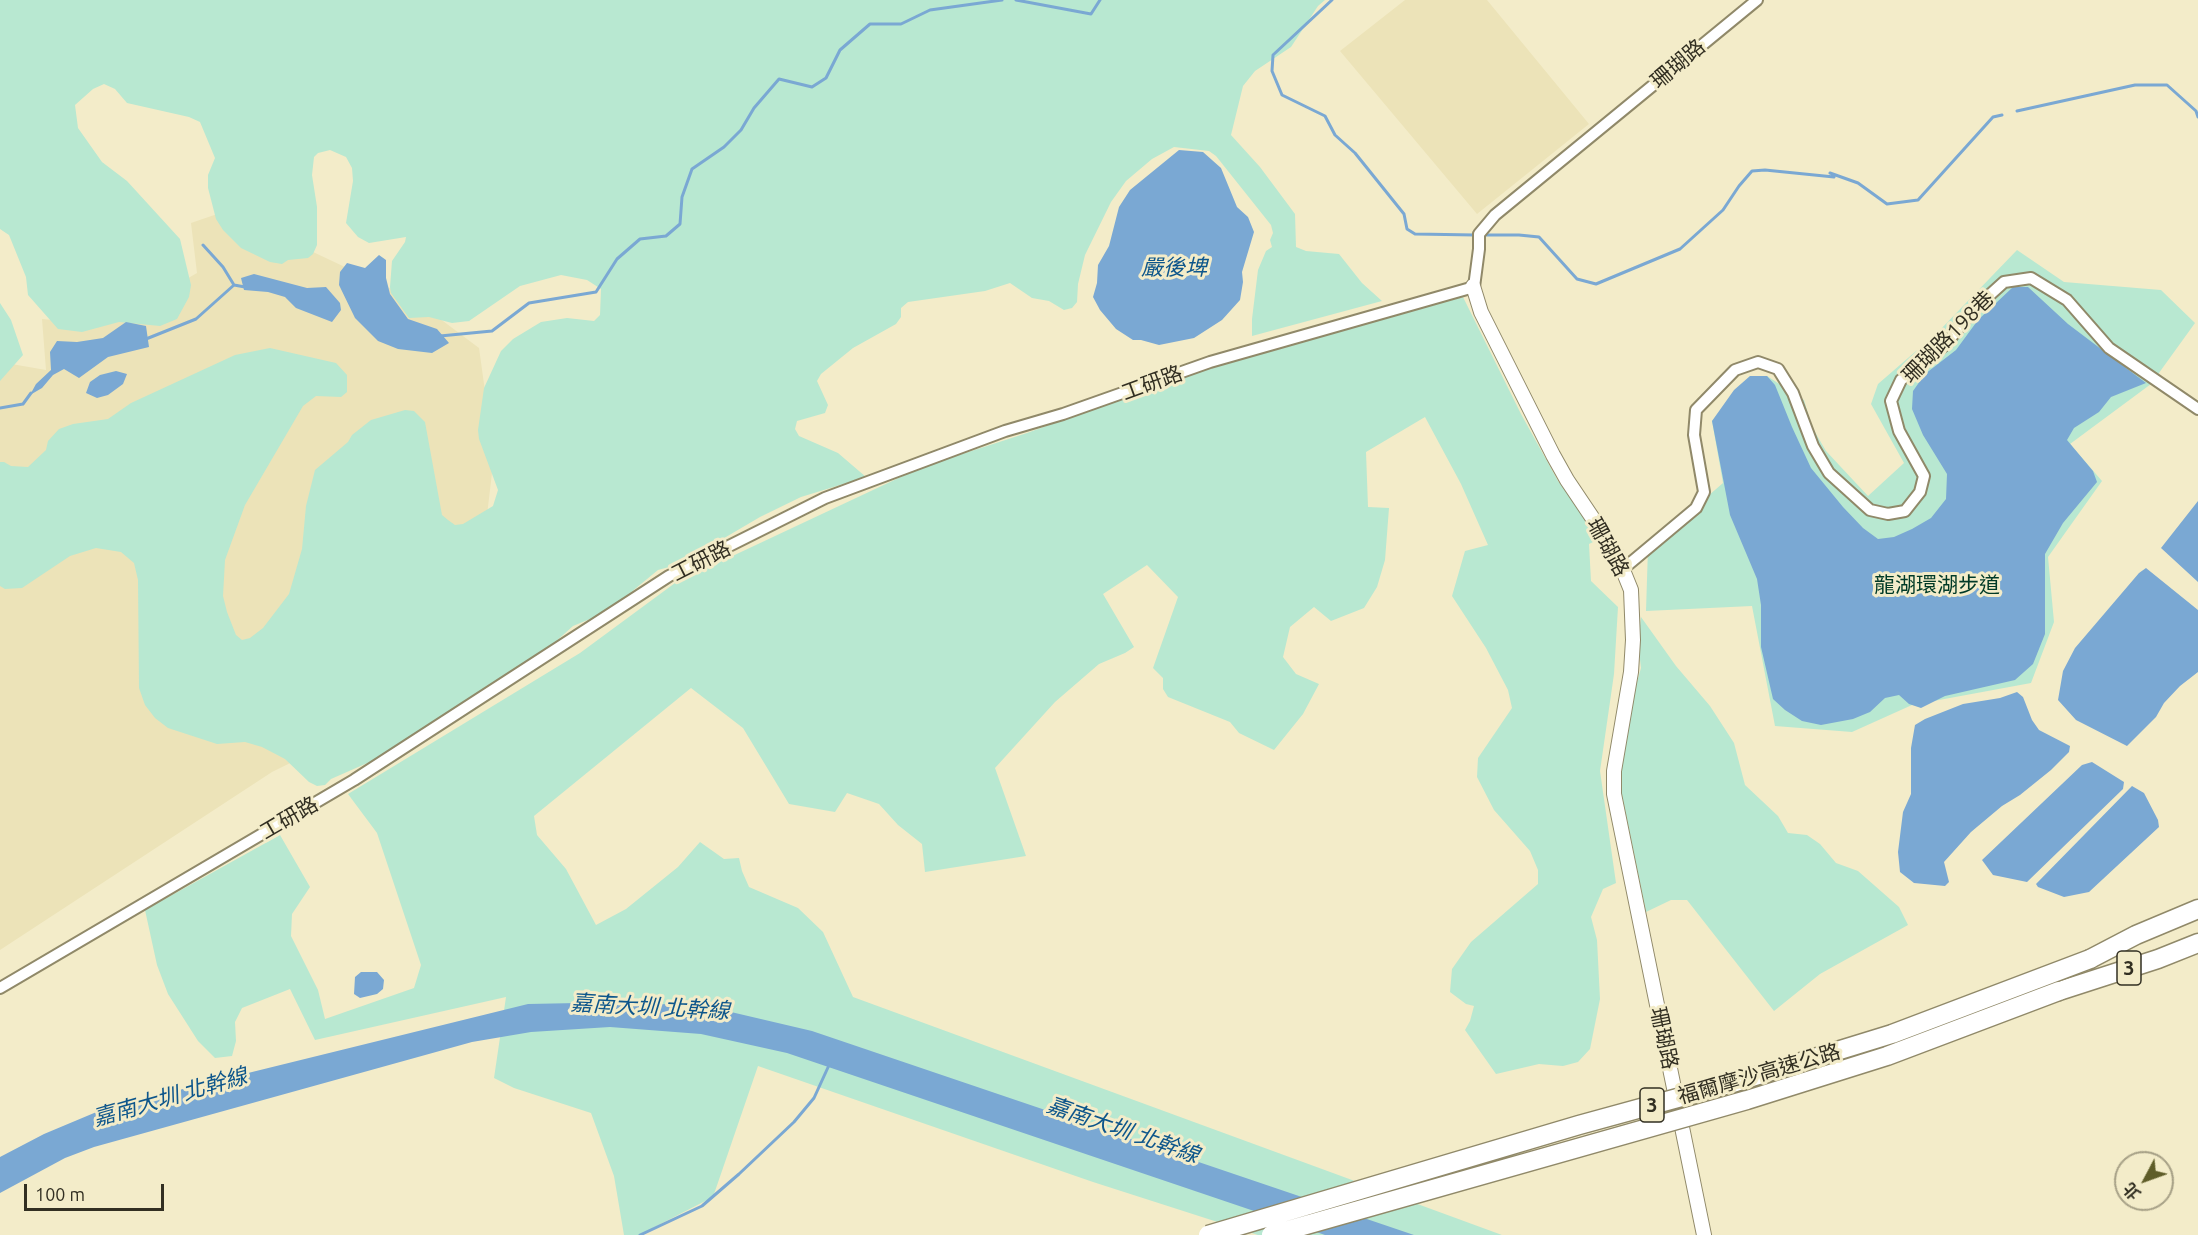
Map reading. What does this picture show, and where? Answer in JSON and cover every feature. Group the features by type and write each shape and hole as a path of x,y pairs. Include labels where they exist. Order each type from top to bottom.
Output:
{"highway":[{"path":"2091,959 2136,935 2198,909"},
{"name":"福爾摩沙高速公路","path":"1208,1235 1580,1125 1736,1082 1892,1034 2198,920"},
{"name":"福爾摩沙高速公路","path":"1271,1235 1747,1100 1887,1056 2198,943"},
{"path":"2059,992 2106,990 2198,956"}],"street":[{"name":"珊瑚路","path":"1704,1235 1614,794 1614,771 1629,690 1633,646 1632,596 1612,545 1567,480 1553,455 1481,312 1473,286 1479,234 1495,215 1754,3"},
{"name":"珊瑚路198巷","path":"1623,569 1696,508 1704,492 1694,435 1696,410 1735,370 1758,362 1778,369 1793,393 1813,446 1829,473 1869,510 1888,514 1905,511 1920,492 1924,476 1899,431 1891,401 1901,380 1946,344 1972,311 2004,282 2031,278 2067,300 2109,348 2198,409"},
{"name":"工研路","path":"0,988 354,780 669,576 825,498 1005,431 1063,414 1210,362 1473,286"}],"shaded area":[{"path":"1405,0 1487,0 1589,124 1477,214 1340,51"},
{"path":"226,211 415,300 479,348 494,456 485,532 349,734 272,772 0,950 0,362 46,370 42,319 107,325 197,273 191,223"}],"green space":[{"path":"0,0 1325,0 1318,6 1291,47 1255,71 1243,86 1231,135 1260,167 1295,214 1296,247 1306,251 1339,254 1362,283 1382,301 1252,336 1258,270 1266,251 1272,247 1271,225 1216,156 1209,151 1174,147 1152,159 1126,181 1111,202 1085,255 1078,284 1077,302 1072,308 1064,310 1049,301 1032,298 1010,283 985,291 908,302 901,308 901,317 896,324 853,348 821,374 817,381 828,405 825,413 797,421 795,429 799,436 838,453 866,477 801,497 760,517 680,564 658,570 607,612 573,626 543,653 513,670 494,687 381,757 331,779 325,785 317,786 309,782 285,759 262,747 245,742 217,744 168,728 155,718 145,705 139,688 138,580 134,563 121,552 96,548 70,556 22,588 5,589 0,586 0,462 11,466 28,467 46,450 48,441 59,429 73,424 108,419 131,403 235,355 270,348 336,363 347,375 347,392 341,397 316,396 303,406 245,505 225,560 223,596 227,612 236,635 242,640 250,638 263,628 289,594 302,549 306,506 315,470 371,420 405,410 414,411 425,422 442,515 455,525 463,524 493,506 498,490 479,439 478,430 484,388 501,351 513,339 541,322 567,318 594,321 600,315 601,289 587,280 561,275 520,286 469,321 452,323 429,317 409,318 391,293 390,287 392,261 406,237 369,243 358,237 346,223 353,181 352,168 346,157 330,150 318,153 314,157 312,175 317,207 317,245 313,254 308,258 288,260 282,264 270,262 241,248 223,230 216,219 208,188 208,175 215,158 200,122 189,117 127,103 115,89 104,84 93,89 75,105 78,128 102,162 127,181 180,239 191,285 189,297 177,319 160,326 119,322 82,332 58,329 28,295 26,277 9,235 0,229"},
{"name":"龍湖環湖步道","path":"2017,250 2064,282 2161,290 2195,323 2151,384 2070,444 2102,481 2048,557 2054,622 2031,683 1912,705 1852,732 1775,726 1752,606 1646,611 1648,548 1723,483 1712,421 1750,376 1767,376 1804,400 1812,427 1826,451 1868,496 1904,463 1871,404 1878,384 1938,332"},
{"path":"1463,297 1521,414 1558,481 1601,538 1589,544 1591,581 1618,607 1614,674 1600,771 1616,883 1603,889 1591,917 1597,940 1600,999 1590,1049 1578,1062 1563,1066 1539,1064 1496,1074 1465,1030 1474,1006 1466,1004 1450,992 1452,969 1471,942 1538,884 1538,870 1530,851 1494,810 1477,777 1478,758 1512,708 1508,690 1486,648 1452,596 1465,551 1488,545 1461,484 1425,417 1366,452 1368,507 1389,508 1385,560 1377,587 1364,608 1331,621 1314,607 1290,627 1283,657 1296,674 1319,684 1303,714 1274,750 1239,733 1230,722 1168,697 1163,689 1163,678 1153,668 1178,597 1147,565 1103,594 1134,647 1099,664 1055,702 995,768 1026,856 925,872 922,844 898,825 879,804 847,793 835,812 789,804 743,728 691,688 534,816 537,835 566,869 596,925 626,909 678,867 700,842 724,859 739,858 749,887 798,908 823,932 853,997 1502,1235 1258,1235 1093,1182 758,1066 713,1197 639,1235 624,1235 614,1176 591,1113 514,1088 494,1078 506,997 315,1040 290,989 242,1008 235,1022 236,1041 232,1056 215,1058 198,1041 168,994 157,965 145,910 280,835 310,887 292,914 291,936 318,990 325,1019 414,988 421,965 377,833 348,794 580,653 675,583 922,467 1027,433 1208,367"},
{"path":"0,303 11,320 23,355 0,381"},
{"path":"1641,617 1676,666 1710,706 1734,743 1745,785 1778,816 1788,833 1807,835 1820,844 1836,863 1858,871 1899,907 1908,925 1820,974 1774,1011 1687,900 1671,900 1646,912 1620,785 1622,753 1632,699 1641,668 1638,643"}],"water":[{"name":"嚴後埤","path":"1179,150 1203,152 1221,168 1237,207 1248,217 1254,232 1242,272 1240,300 1222,320 1194,338 1159,345 1133,340 1116,329 1100,310 1093,297 1098,265 1109,246 1119,207 1130,190"},
{"path":"379,255 386,260 386,278 390,294 408,319 437,329 449,343 432,353 398,349 378,341 355,318 339,285 340,272 347,263 365,268"},
{"path":"254,274 307,288 326,287 340,303 341,310 332,322 296,308 285,297 268,292 244,290 241,278"},
{"name":"龍湖環湖步道","path":"2013,287 2028,287 2068,324 2146,383 2111,397 2099,412 2074,428 2067,440 2093,471 2097,482 2063,523 2045,554 2045,634 2033,664 2015,680 1945,696 1921,708 1909,704 1899,695 1885,698 1870,712 1853,719 1821,725 1802,721 1773,699 1761,647 1761,605 1757,579 1730,515 1712,421 1734,390 1750,376 1767,376 1775,385 1811,468 1843,507 1863,528 1878,539 1894,537 1912,529 1931,518 1946,499 1947,474 1923,435 1912,409 1913,391 1925,374 1956,350 1978,320"},
{"path":"126,322 146,326 149,347 108,357 79,378 64,369 53,375 42,388 30,395 36,384 51,370 50,352 57,341 77,342 103,338"},
{"path":"116,371 127,374 123,384 108,395 97,398 86,393 90,382 100,375"},
{"path":"2198,501 2198,582 2161,548"},
{"path":"2146,568 2198,610 2198,672 2180,686 2164,703 2156,717 2127,746 2076,720 2058,700 2063,671 2075,648 2139,573"},
{"path":"2017,692 2023,697 2032,720 2039,730 2070,746 2069,752 2051,770 1971,832 1944,862 1949,882 1945,886 1914,883 1900,872 1898,852 1903,812 1911,794 1911,748 1915,725 1963,704 2000,698"},
{"path":"2092,762 2124,782 2123,789 2027,882 1993,875 1982,860 2082,765"},
{"path":"2132,786 2144,793 2158,820 2159,827 2089,892 2064,897 2038,887 2036,884"},
{"path":"361,972 377,972 384,980 383,989 377,994 360,998 354,994 355,977"},
{"name":"嘉南大圳 北幹線","path":"628,1002 678,1005 731,1012 812,1031 1414,1235 1325,1235 787,1053 701,1034 610,1027 531,1032 472,1042 94,1147 65,1158 0,1193 0,1157 44,1134 106,1108 528,1004"}],"waterway":[{"path":"440,336 492,331 529,303 596,292 617,259 640,239 666,236 680,224 682,197 692,169 724,147 741,130 754,108 779,79 812,87 826,78 840,50 870,24 901,24 930,10 1002,0"},
{"path":"1016,0 1091,14 1100,0"},
{"path":"1332,0 1273,55 1272,71 1282,95 1325,116 1335,135 1355,153 1404,214 1407,229 1415,234 1475,235"},
{"path":"2017,111 2135,85 2167,85 2196,111 2198,117"},
{"path":"1830,173 1858,183 1887,204 1918,200 1993,117 2002,115"},
{"path":"1482,235 1539,237 1577,279 1596,284 1680,249 1723,210 1752,171 1765,170 1834,177"},
{"path":"203,245 223,267 234,285"},
{"path":"146,339 196,319 234,285 245,287"},
{"path":"0,408 23,404 31,393"},
{"path":"640,1235 702,1206 739,1174 794,1122 814,1098 830,1063"}]}
